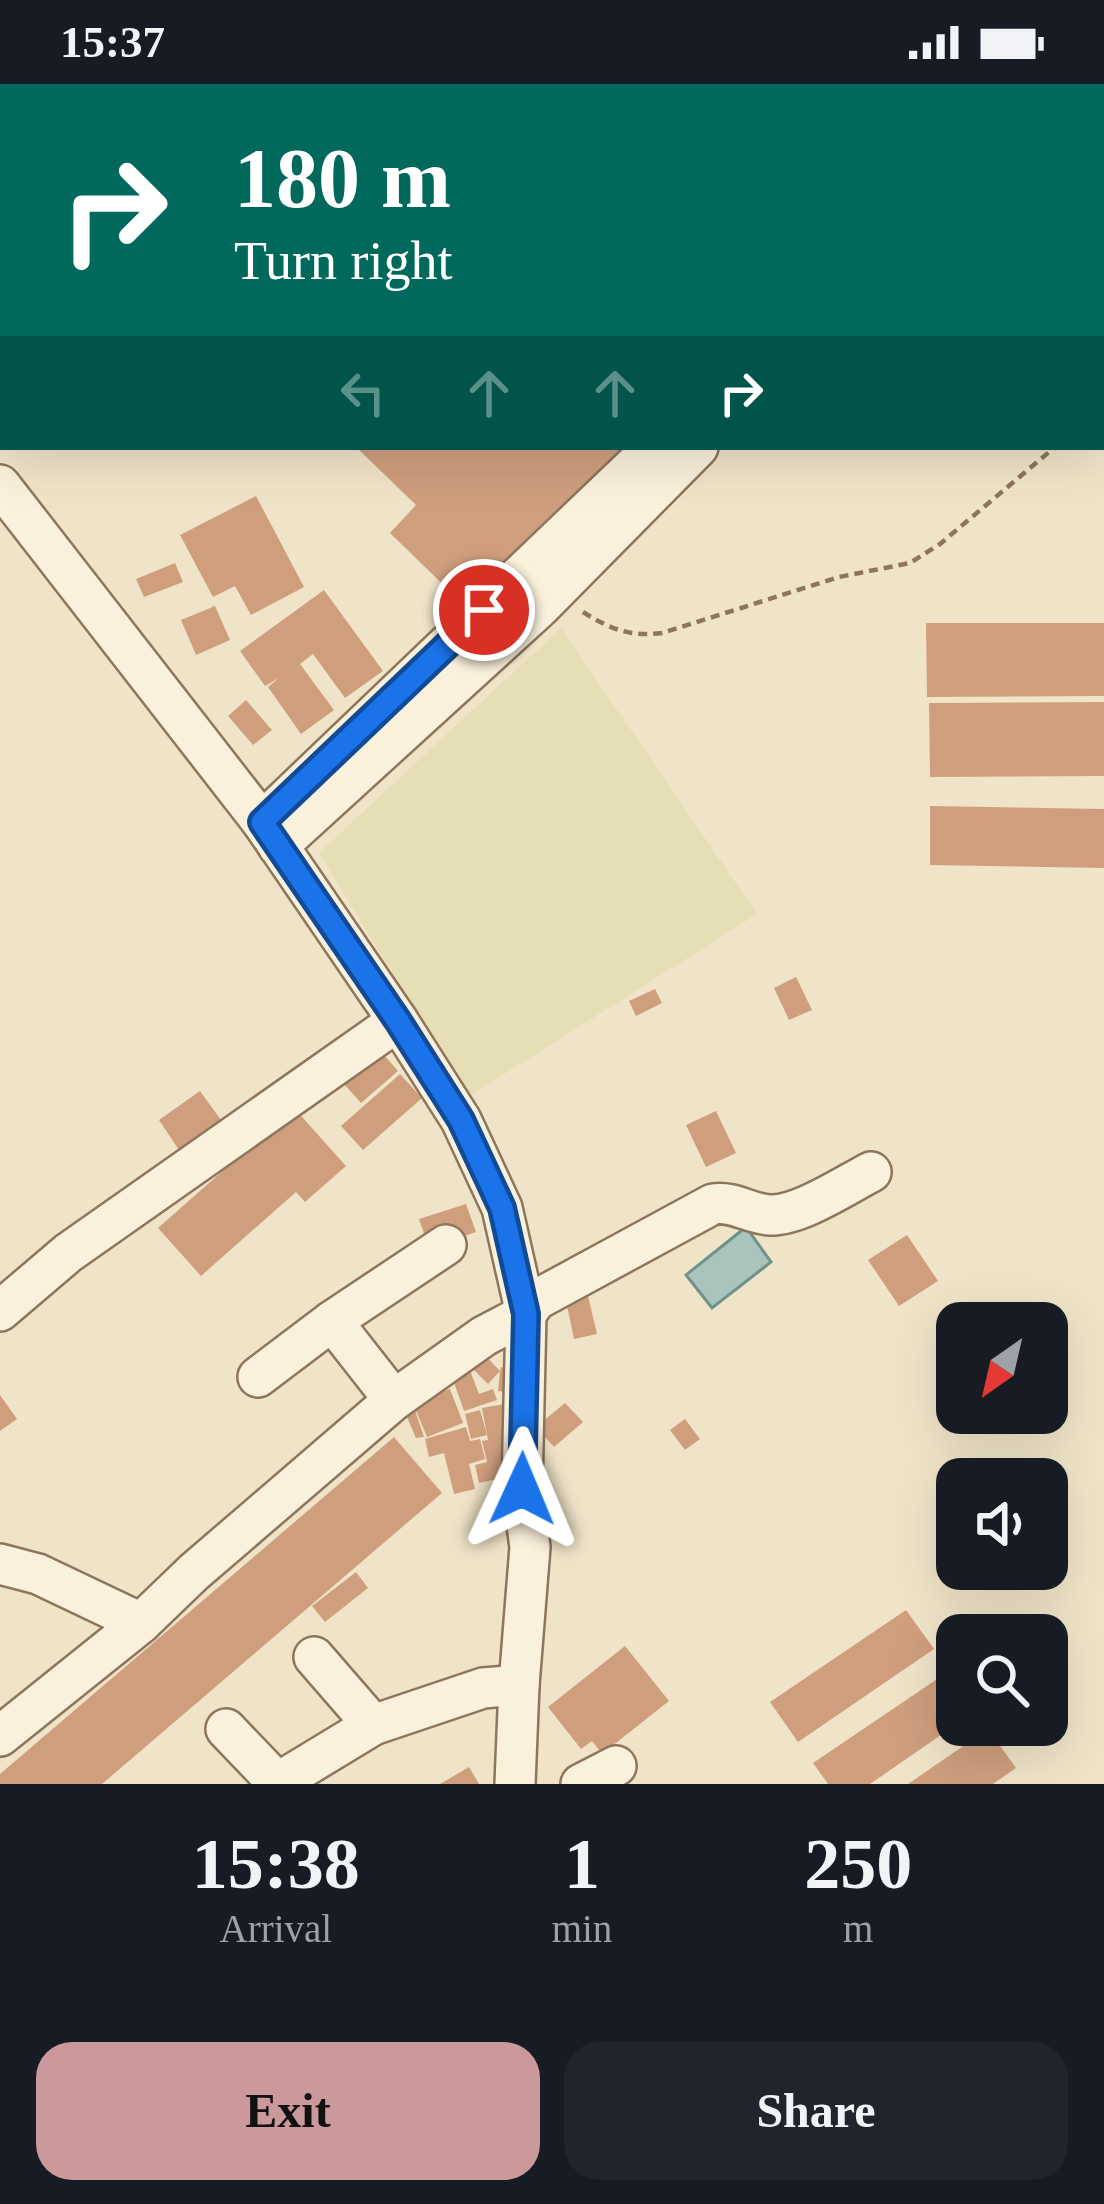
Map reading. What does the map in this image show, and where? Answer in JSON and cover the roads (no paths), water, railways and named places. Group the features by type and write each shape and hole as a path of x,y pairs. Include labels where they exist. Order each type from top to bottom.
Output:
{"street":[{"path":"270,834 651,450"},
{"path":"270,834 540,607 695,450"},
{"path":"0,485 270,834 461,1120 502,1208 526,1314 522,1489 530,1547 515,1784"},
{"path":"0,1311 68,1252 398,1021"},
{"path":"0,1736 141,1622 394,1400 484,1336 526,1314 536,1300 713,1204 728,1202 770,1215 789,1214 871,1172"},
{"path":"258,1377 446,1245"},
{"path":"332,1322 394,1400"},
{"path":"0,1564 38,1574 141,1622"},
{"path":"314,1657 373,1725"},
{"path":"226,1729 271,1776 284,1779 373,1725 483,1688 518,1685"},
{"path":"580,1784 616,1766"}],"water":[{"path":"746,1227 771,1262 712,1308 686,1275"}]}
